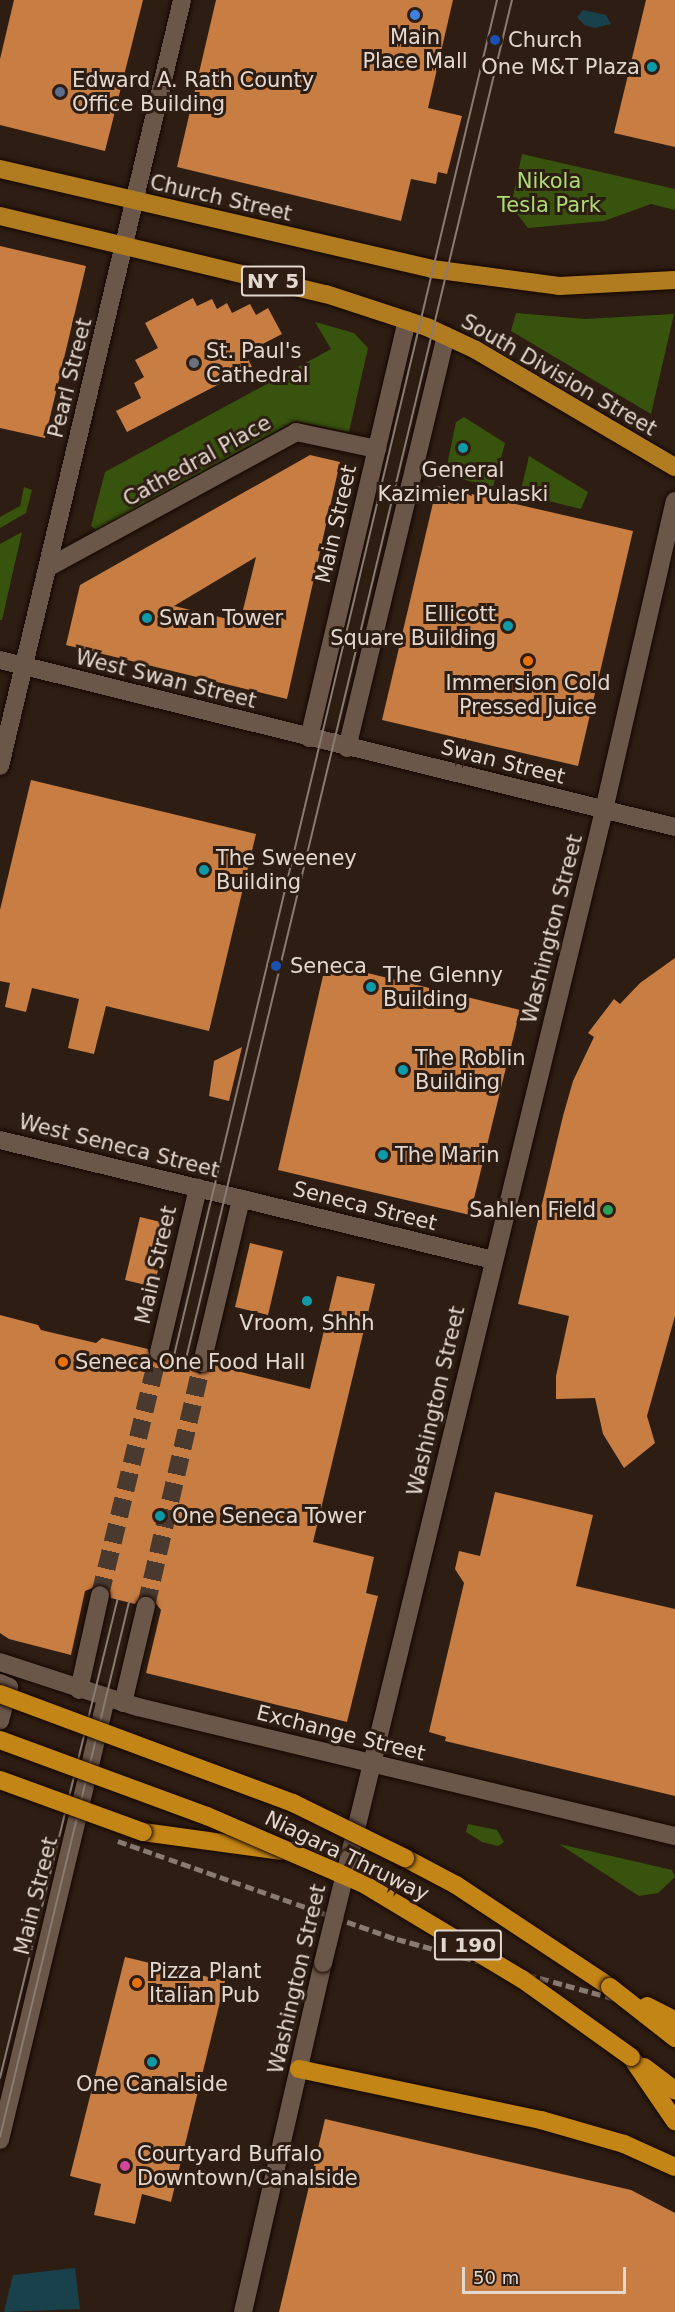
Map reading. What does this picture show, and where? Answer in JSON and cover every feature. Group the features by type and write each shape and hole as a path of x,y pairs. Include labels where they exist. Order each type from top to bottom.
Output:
{"highway":[{"name":"Church Street","path":"0,169 432,269 559,286 675,280"},
{"name":"NY 5","path":"0,216 326,294 413,323"},
{"name":"South Division Street","path":"413,323 446,336 675,467"},
{"name":"Niagara Thruway","path":"0,1694 293,1803 456,1885 610,1987 675,2037"},
{"name":"Niagara Thruway","path":"0,1740 207,1816 362,1883 522,1979 675,2090"},
{"path":"0,1780 143,1832 293,1852"},
{"path":"610,1987 675,2020"},
{"path":"631,2056 675,2121"},
{"path":"299,2068 541,2120 624,2144 675,2167"}],"street":[{"name":"Pearl Street","path":"0,766 182,0"},
{"name":"Main Street","path":"315,740 377,449 413,323"},
{"path":"347,748 446,336"},
{"name":"Cathedral Place","path":"47,568 296,432 377,449"},
{"name":"Washington Street","path":"243,2312 323,1963 604,810 675,501"},
{"name":"West Swan Street","path":"0,660 315,740"},
{"name":"Swan Street","path":"315,740 675,827"},
{"name":"West Seneca Street","path":"0,1140 234,1197"},
{"name":"Main Street","path":"159,1352 198,1188"},
{"path":"202,1363 234,1197"},
{"name":"Seneca Street","path":"234,1197 493,1260"},
{"name":"Main Street","path":"0,2140 101,1697 100,1595"},
{"name":"Main Street","path":"0,2087 101,1697 146,1606"},
{"name":"Exchange Street","path":"0,1662 101,1697 675,1836"},
{"path":"0,1683 9,1687 0,1721"}],"green space":[{"name":"Nikola Tesla Park","path":"522,154 675,189 675,210 651,204 604,221 528,228 511,206"},
{"path":"516,313 585,319 674,314 651,414 511,331"},
{"path":"315,322 354,333 368,348 349,432 295,421 96,530 91,526 105,472 331,349"},
{"path":"464,417 505,443 493,487 445,475 456,422"},
{"path":"529,456 588,492 581,509 520,494"},
{"path":"24,487 32,490 26,513 0,528 0,517 20,506"},
{"path":"22,532 2,620 0,620 0,544"},
{"path":"468,1824 497,1830 504,1842 498,1846 482,1842 466,1832"},
{"path":"559,1844 672,1870 675,1877 658,1893 639,1896"}],"water":[{"path":"583,10 606,15 611,24 595,28 584,25 577,17"},
{"path":"75,2268 80,2309 4,2312 13,2275"}],"building":[{"name":"Edward A. Rath County Office Building","path":"14,0 143,0 105,151 0,125 0,59"},
{"path":"216,0 453,0 428,108 462,116 447,174 438,172 436,184 411,179 401,221 177,167"},
{"name":"One M&T Plaza","path":"646,0 675,0 675,147 614,133"},
{"path":"0,246 86,266 45,438 0,428"},
{"name":"St. Paul's Cathedral","path":"193,298 197,306 212,299 217,309 227,303 232,313 250,304 256,315 268,308 282,334 245,353 252,367 127,432 116,411 141,398 134,383 144,377 135,360 158,348 145,323"},
{"path":"310,455 340,462 287,699 66,645 80,585","holes":["256,557 240,622 174,606"]},
{"name":"Ellicott Square Building","path":"437,486 633,531 578,766 382,720"},
{"path":"31,780 256,834 209,1031 106,1006 94,1054 68,1048 79,999 32,988 26,1012 5,1007 10,983 0,981 0,910"},
{"name":"Sahlen Field","path":"675,958 675,1316 647,1416 655,1443 624,1468 603,1434 595,1398 556,1399 556,1376 569,1316 518,1304 563,1116 573,1081 594,1037 588,1033 614,999 620,1004 640,983"},
{"path":"326,963 520,1010 470,1215 278,1170"},
{"path":"242,1047 229,1101 209,1096 214,1061"},
{"path":"140,1217 169,1224 154,1287 125,1280"},
{"path":"250,1243 283,1251 268,1315 235,1307"},
{"name":"One Seneca Tower","path":"337,1276 375,1284 313,1542 374,1557 366,1593 378,1596 347,1722 146,1673 161,1610 149,1595 142,1595 135,1604 111,1598 110,1591 103,1584 85,1591 71,1655 9,1639 0,1633 0,1315 38,1325 41,1330 96,1343 102,1338 148,1349 151,1360 157,1363 170,1355 191,1360 194,1371 200,1374 213,1365 310,1389"},
{"path":"495,1492 593,1515 576,1586 675,1609 675,1796 445,1741 446,1737 429,1732 464,1583 455,1569 459,1551 480,1556"},
{"name":"One Canalside","path":"125,1957 225,1981 171,2202 142,2194 135,2224 94,2215 101,2184 70,2176"},
{"path":"325,2119 631,2190 675,2213 675,2312 279,2312"}],"tunnel":[{"path":"100,1595 159,1352"},
{"path":"146,1606 202,1363"}],"tram line":[{"path":"174,1356 497,0"},
{"path":"186,1359 512,0"},
{"path":"0,2078 117,1600"},
{"path":"0,2137 129,1602"}],"railway":[{"path":"118,1841 397,1939 675,2015"}],"place":[{"name":"Main Place Mall","path":"415,15"},
{"name":"Church","path":"495,40"},
{"name":"One M&T Plaza","path":"652,67"},
{"name":"Edward A. Rath County Office Building","path":"60,92"},
{"name":"St. Paul's Cathedral","path":"194,363"},
{"name":"General Kazimier Pulaski","path":"463,448"},
{"name":"Swan Tower","path":"147,618"},
{"name":"Ellicott Square Building","path":"508,626"},
{"name":"Immersion Cold Pressed Juice","path":"528,661"},
{"name":"The Sweeney Building","path":"204,870"},
{"name":"Seneca","path":"276,966"},
{"name":"The Glenny Building","path":"371,987"},
{"name":"The Roblin Building","path":"403,1070"},
{"name":"The Marin","path":"383,1155"},
{"name":"Sahlen Field","path":"608,1210"},
{"name":"Vroom, Shhh","path":"307,1301"},
{"name":"Seneca One Food Hall","path":"63,1362"},
{"name":"One Seneca Tower","path":"160,1516"},
{"name":"Pizza Plant Italian Pub","path":"137,1983"},
{"name":"One Canalside","path":"152,2062"},
{"name":"Courtyard Buffalo Downtown/Canalside","path":"125,2166"}]}
